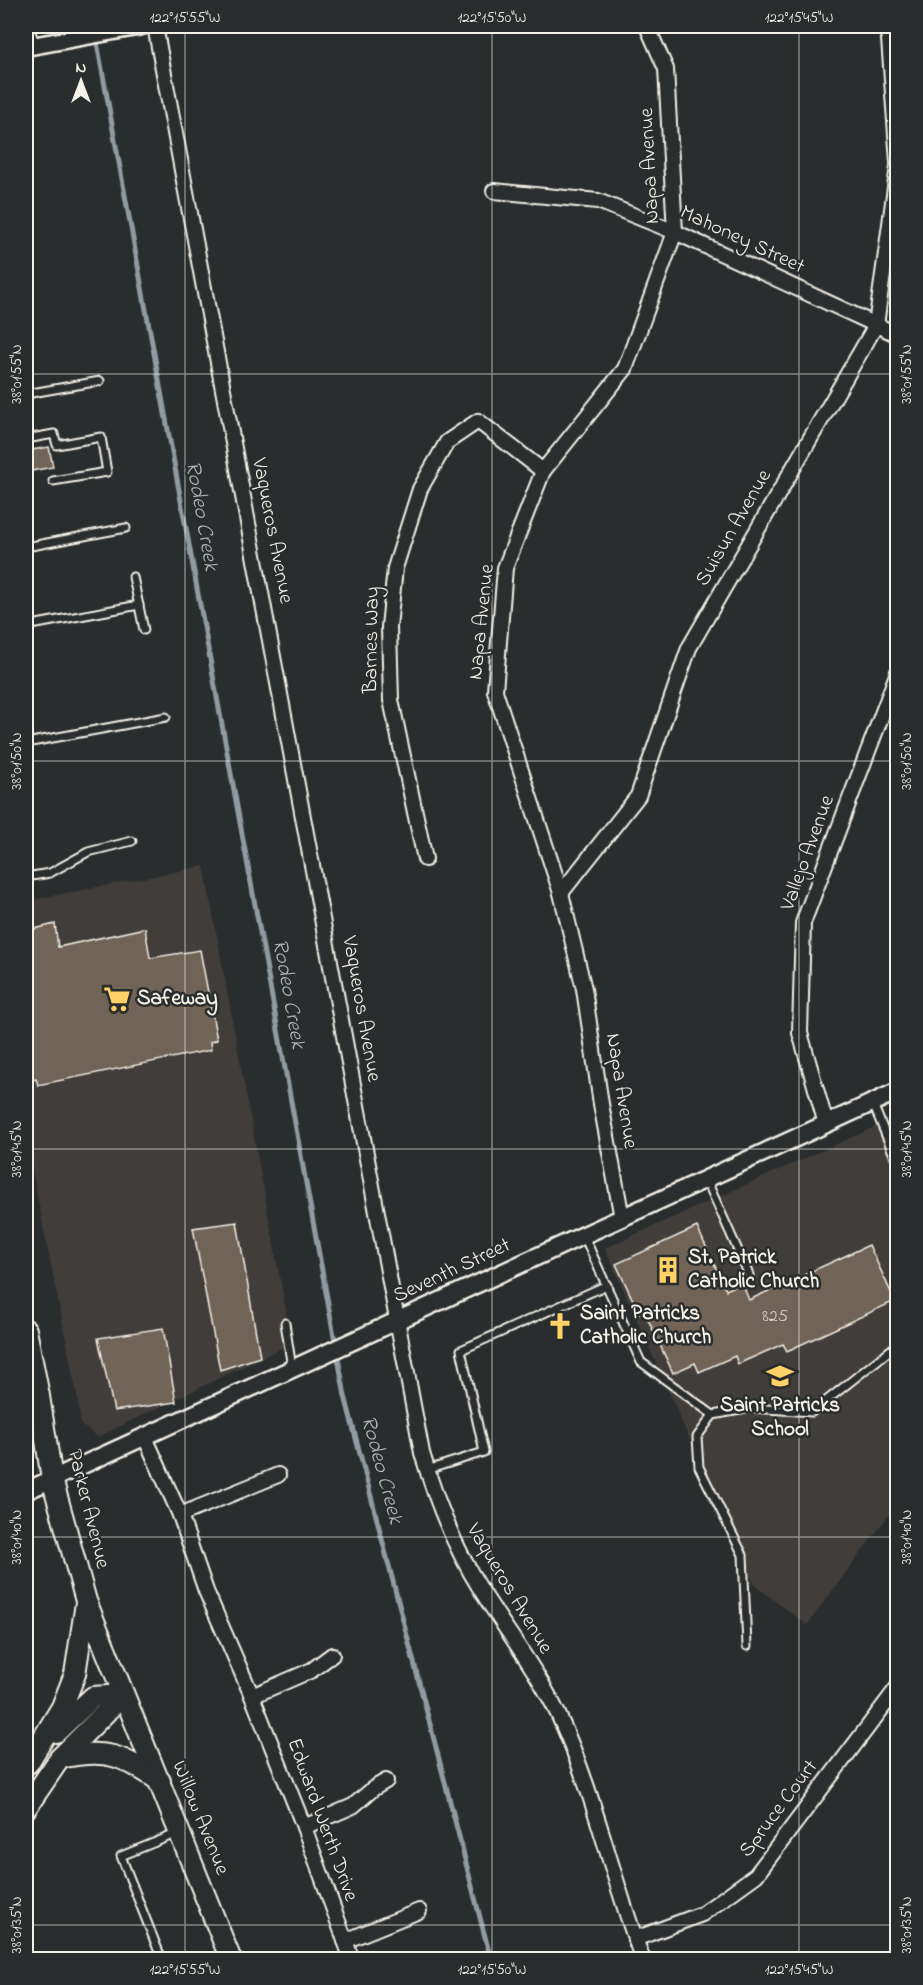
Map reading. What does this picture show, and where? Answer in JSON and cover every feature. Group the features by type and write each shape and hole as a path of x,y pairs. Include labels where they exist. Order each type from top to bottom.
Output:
{"main road":[{"name":"Parker Avenue","path":"26,1333 52,1479 86,1600 123,1695"},
{"path":"27,1765 62,1707 75,1674 86,1600"},
{"path":"27,1765 63,1724 93,1697 123,1695"},
{"path":"26,1808 60,1758 123,1695"},
{"name":"Willow Avenue","path":"123,1695 231,1959"},
{"path":"60,1758 86,1753 117,1756 133,1763 160,1781"}],"street":[{"name":"Vaqueros Avenue","path":"155,26 327,935 396,1322 427,1470 453,1539 480,1590 522,1650 562,1723 592,1801 643,1959"},
{"name":"Napa Avenue","path":"622,1218 601,1104 584,989 561,893 495,691 505,568 543,471 625,369 675,232 666,69 647,26"},
{"name":"Suisun Avenue","path":"561,893 638,796 689,648 876,325 897,164 889,39 886,26"},
{"path":"31,47 135,27"},
{"name":"Mahoney Street","path":"494,191 598,201 675,232 897,335"},
{"name":"Barnes Way","path":"425,859 391,700 389,627 395,568 420,489 447,442 478,421 543,471"},
{"name":"Vallejo Avenue","path":"826,1124 800,1033 803,923 897,672"},
{"name":"Seventh Street","path":"26,1491 897,1091"},
{"name":"Edward Werth Drive","path":"145,1437 180,1515 206,1590 252,1696 304,1827 352,1959"},
{"path":"180,1515 278,1475"},
{"path":"252,1696 312,1670 332,1655"},
{"name":"Spruce Court","path":"635,1939 702,1914 756,1875 897,1687"},
{"path":"304,1827 353,1806 386,1781"},
{"path":"345,1941 419,1911"}],"lane":[{"path":"30,26 31,47"},
{"path":"26,394 100,381"},
{"path":"26,439 54,434 57,445 101,437 107,472 53,481"},
{"path":"26,547 126,528"},
{"path":"133,578 144,630"},
{"path":"26,626 139,605"},
{"path":"26,726 27,743 166,717"},
{"path":"26,794 26,802"},
{"path":"26,877 50,873 88,852 132,841"},
{"path":"873,1102 897,1166"},
{"path":"706,1179 749,1275"},
{"path":"584,1235 641,1362 713,1415"},
{"path":"427,1470 484,1452 461,1350 608,1285"},
{"path":"285,1323 292,1368"},
{"path":"747,1646 743,1555 699,1467 697,1437 713,1415 751,1408 812,1412 897,1344"},
{"path":"162,1959 121,1856 180,1832"}],"shaded area":[{"path":"204,866 292,1343 98,1437 81,1425 26,1140 26,901"},
{"name":"Saint Patricks School","path":"897,1117 897,1504 807,1625 754,1585 605,1248"}],"building":[{"path":"49,447 53,467 26,472 26,451"},
{"name":"Safeway","path":"55,924 58,947 145,928 150,958 200,950 217,1040 210,1042 211,1050 38,1085 36,1079 26,1081 26,931"},
{"path":"237,1222 260,1357 220,1370 193,1228"},
{"path":"697,1227 726,1290 742,1283 749,1300 869,1245 895,1301 787,1351 783,1344 738,1364 735,1356 699,1372 695,1363 673,1373 644,1311 639,1313 616,1264"},
{"path":"163,1328 176,1402 114,1411 98,1338"}],"waterway":[{"name":"Rodeo Creek","path":"94,26 345,1396 491,1960"}],"place":[{"name":"Safeway","path":"117,999"},
{"name":"St. Patrick Catholic Church","path":"668,1270"},
{"name":"Saint Patricks Catholic Church","path":"560,1326"},
{"name":"Saint Patricks School","path":"780,1376"}]}
